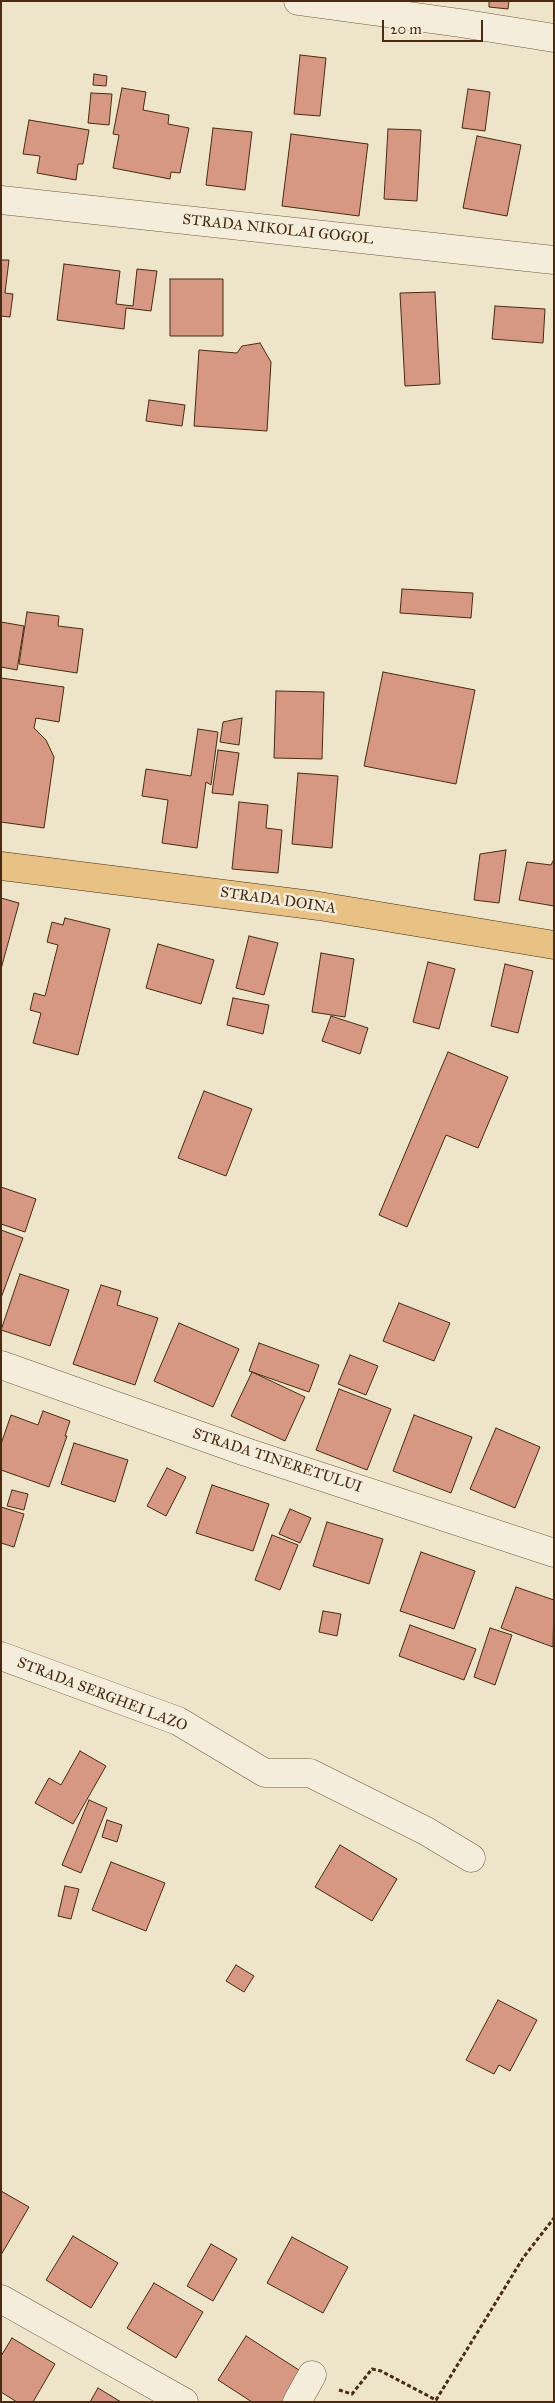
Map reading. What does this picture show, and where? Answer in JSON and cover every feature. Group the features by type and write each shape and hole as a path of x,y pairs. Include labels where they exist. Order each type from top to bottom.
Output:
{"main road":[{"name":"STRADA DOINA","path":"1,866 319,906 554,945"}],"street":[{"path":"298,1 450,21 554,38"},
{"name":"STRADA NIKOLAI GOGOL","path":"1,200 554,260"},
{"name":"STRADA TINERETULUI","path":"1,1365 246,1452 554,1553"},
{"name":"STRADA SERGHEI LAZO","path":"1,1656 178,1722 265,1773 310,1772 426,1831 471,1858"},
{"path":"1,2298 184,2402"},
{"path":"296,2402 312,2375"}],"path":[{"path":"312,2375 340,2391 352,2394 372,2369 381,2371 436,2400 524,2258 554,2218"}],"building":[{"path":"489,1 509,1 508,9 489,7"},
{"path":"300,55 326,58 320,116 294,114"},
{"path":"94,74 107,76 106,86 93,85"},
{"path":"122,88 146,92 143,110 169,115 168,124 189,128 180,173 171,172 170,179 113,168 119,135 113,134"},
{"path":"468,89 490,92 485,131 462,128"},
{"path":"91,93 112,94 109,125 88,123"},
{"path":"29,120 89,130 83,164 78,164 76,180 37,173 40,156 23,154"},
{"path":"213,128 252,132 245,190 206,185"},
{"path":"388,129 421,130 417,201 384,199"},
{"path":"291,134 368,144 359,216 282,206"},
{"path":"477,136 521,145 507,216 463,208"},
{"path":"1,260 9,260 5,293 13,294 10,317 1,316"},
{"path":"64,264 120,271 116,304 133,306 137,269 157,271 151,311 126,308 124,329 57,320"},
{"path":"170,279 223,279 223,336 170,336"},
{"path":"435,292 440,384 405,386 400,293"},
{"path":"495,306 545,309 543,343 492,339"},
{"path":"260,343 271,362 267,431 194,426 199,350 237,353 242,346"},
{"path":"149,400 185,405 182,426 146,421"},
{"path":"402,589 473,593 471,618 400,613"},
{"path":"27,612 59,616 58,626 83,629 77,673 19,664"},
{"path":"1,622 24,626 17,670 1,667"},
{"path":"383,672 475,690 456,784 364,766"},
{"path":"1,678 64,687 59,722 36,718 34,728 46,740 54,757 44,828 1,822"},
{"path":"276,691 324,692 322,759 274,758"},
{"path":"242,718 239,745 220,742 223,722"},
{"path":"198,729 218,732 211,785 206,782 197,848 162,843 168,800 142,796 146,769 191,776"},
{"path":"218,750 239,753 233,795 212,793"},
{"path":"298,773 338,776 332,848 292,844"},
{"path":"239,802 268,805 266,828 282,830 278,873 232,869"},
{"path":"506,850 499,903 474,900 480,854"},
{"path":"554,859 554,906 519,900 527,862 551,865"},
{"path":"1,898 19,903 1,969"},
{"path":"65,918 110,929 78,1055 33,1043 41,1013 30,1010 34,993 45,996 58,945 47,942 52,922 63,925"},
{"path":"249,936 278,943 264,995 236,988"},
{"path":"158,944 214,960 201,1004 146,988"},
{"path":"321,953 354,959 345,1017 312,1012"},
{"path":"428,962 455,969 439,1029 413,1022"},
{"path":"505,964 533,971 518,1033 491,1026"},
{"path":"233,998 269,1005 263,1034 227,1025"},
{"path":"331,1016 368,1028 360,1054 322,1041"},
{"path":"448,1052 508,1077 478,1148 446,1135 407,1227 379,1215"},
{"path":"204,1091 252,1109 226,1176 178,1158"},
{"path":"1,1187 36,1199 25,1232 1,1224"},
{"path":"1,1230 23,1238 1,1298"},
{"path":"20,1274 69,1290 50,1346 1,1330"},
{"path":"101,1285 121,1291 117,1305 158,1318 135,1385 73,1364"},
{"path":"399,1303 450,1323 434,1361 383,1341"},
{"path":"179,1323 239,1349 213,1407 154,1381"},
{"path":"259,1343 319,1365 309,1392 249,1371"},
{"path":"350,1355 378,1366 366,1395 338,1384"},
{"path":"252,1372 305,1397 285,1441 231,1416"},
{"path":"339,1389 391,1409 367,1470 316,1450"},
{"path":"43,1411 70,1421 65,1436 67,1436 49,1487 1,1470 1,1444 11,1415 38,1425"},
{"path":"414,1415 472,1437 451,1493 393,1471"},
{"path":"496,1428 540,1447 515,1508 470,1489"},
{"path":"74,1443 128,1460 115,1502 61,1484"},
{"path":"167,1468 186,1477 166,1516 147,1506"},
{"path":"212,1485 269,1504 253,1551 196,1533"},
{"path":"12,1490 28,1494 24,1510 7,1506"},
{"path":"1,1507 24,1514 14,1547 1,1543"},
{"path":"290,1509 311,1518 300,1543 279,1534"},
{"path":"327,1522 383,1539 369,1584 313,1566"},
{"path":"272,1535 298,1545 280,1590 255,1580"},
{"path":"421,1552 475,1571 454,1629 400,1611"},
{"path":"516,1587 554,1600 553,1647 501,1628"},
{"path":"323,1611 341,1614 337,1636 319,1632"},
{"path":"410,1625 476,1649 464,1680 399,1656"},
{"path":"490,1628 512,1635 495,1685 474,1677"},
{"path":"80,1751 106,1766 73,1824 35,1803 49,1778 61,1785"},
{"path":"89,1800 107,1808 81,1873 62,1865"},
{"path":"107,1820 122,1825 117,1842 102,1837"},
{"path":"340,1845 397,1879 372,1921 315,1887"},
{"path":"111,1862 165,1883 146,1931 92,1910"},
{"path":"65,1886 79,1889 71,1919 58,1916"},
{"path":"236,1965 254,1976 244,1992 226,1981"},
{"path":"498,2000 537,2020 510,2071 499,2065 494,2074 466,2060"},
{"path":"1,2191 29,2207 1,2255"},
{"path":"73,2236 118,2263 91,2308 46,2280"},
{"path":"292,2237 348,2267 323,2313 267,2283"},
{"path":"211,2244 237,2259 213,2301 187,2286"},
{"path":"154,2283 203,2312 176,2358 127,2328"},
{"path":"246,2336 302,2372 283,2402 252,2402 218,2380"},
{"path":"12,2338 55,2364 33,2402 17,2402 1,2392 1,2356"},
{"path":"98,2388 121,2402 90,2402"}]}
